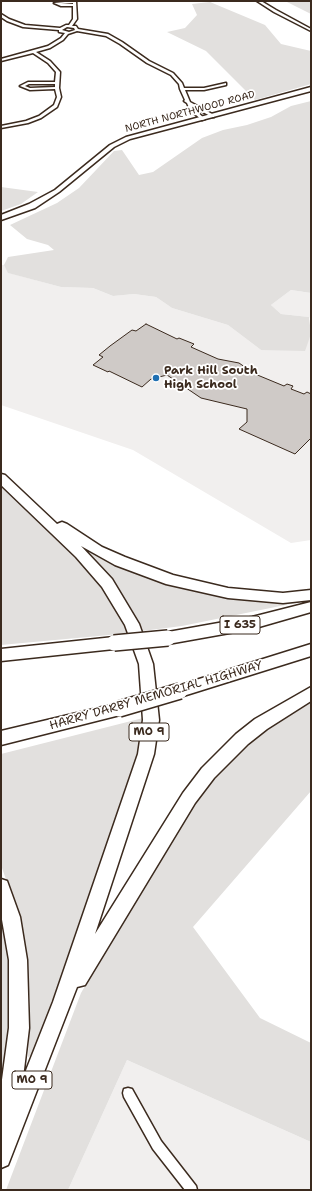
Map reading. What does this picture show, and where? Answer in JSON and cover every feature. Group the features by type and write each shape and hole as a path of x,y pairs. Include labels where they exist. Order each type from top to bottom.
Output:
{"highway":[{"name":"MO 9","path":"1,478 81,554 107,583 132,624 146,664 151,720 146,754 63,1002 1,1158"},
{"path":"19,494 76,537 97,550 145,571 192,586 228,593 283,598 311,595"},
{"name":"I 635","path":"1,655 168,638 252,623 311,607"},
{"name":"HARRY DARBY MEMORIAL HIGHWAY","path":"9,736 119,709 311,650"},
{"path":"63,1002 102,936 184,805 208,773 242,739 261,724 311,693"},
{"path":"1,886 11,917 18,960 19,1028 13,1077 1,1136"}],"street":[{"path":"259,1 275,12 311,30"},
{"path":"70,26 75,19 76,3"},
{"path":"1,14 8,20 24,26 60,29 70,26 75,27 77,30"},
{"path":"60,29 61,32 67,33 77,30 107,35 148,62 172,74 181,84 186,101 191,109 203,119"},
{"path":"1,60 34,52 60,41 67,33"},
{"path":"1,127 26,122 49,112 56,106 59,98 57,88 58,72 54,66 34,52"},
{"path":"57,88 30,89 22,86 28,83 58,83"},
{"path":"182,89 204,89 225,84"},
{"name":"NORTH NORTHWOOD ROAD","path":"1,218 32,206 57,191 112,146 128,138 311,89"},
{"path":"186,101 212,116"},
{"path":"128,1093 157,1145 192,1190"}],"shaded area":[{"path":"285,1 311,2 311,14"},
{"path":"210,2 265,25 281,44 311,51 311,84 255,100 206,51 167,32 185,28 197,15 192,4"},
{"path":"311,101 311,293 291,290 271,305 281,314 309,317 311,334 305,351 261,350 228,325 172,308 156,297 134,294 113,296 93,288 61,287 8,273 4,265 8,257 54,250 48,245 27,239 10,225 57,203 79,188 114,151 122,150 139,175 153,172 202,138 223,130 247,125 271,117 291,106"},
{"path":"1,187 38,192 21,204 1,211"},
{"name":"Park Hill South High School","path":"1,265 4,265 9,273 61,287 93,288 113,296 134,294 156,297 172,308 228,325 261,350 304,350 311,334 311,540 291,543 133,450 1,405"},
{"path":"291,290 311,293 311,321 309,317 281,314 271,305"},
{"path":"1,483 95,575 131,633 1,645"},
{"path":"71,535 144,575 299,600 300,602 182,626 142,631 132,610 111,577"},
{"path":"311,697 311,791 193,927 260,1018 311,1043 311,1142 127,1060 68,1190 6,1190 81,993 183,815 238,747"},
{"path":"147,717 136,773 34,1055 28,1057 30,1002 27,968 15,906 1,865 1,754"},
{"path":"1,909 14,993 1,1107"},
{"path":"127,1060 311,1142 311,1190 68,1190"}],"building":[{"name":"Park Hill South High School","path":"146,324 177,339 179,338 194,344 191,347 218,359 239,363 255,374 284,386 287,384 293,386 291,389 304,394 307,392 311,394 311,438 295,454 239,429 247,422 247,409 201,398 167,375 151,379 142,387 93,365 103,357 99,355 110,346 132,330 136,331"}],"place":[{"name":"Park Hill South High School","path":"156,378"}]}
